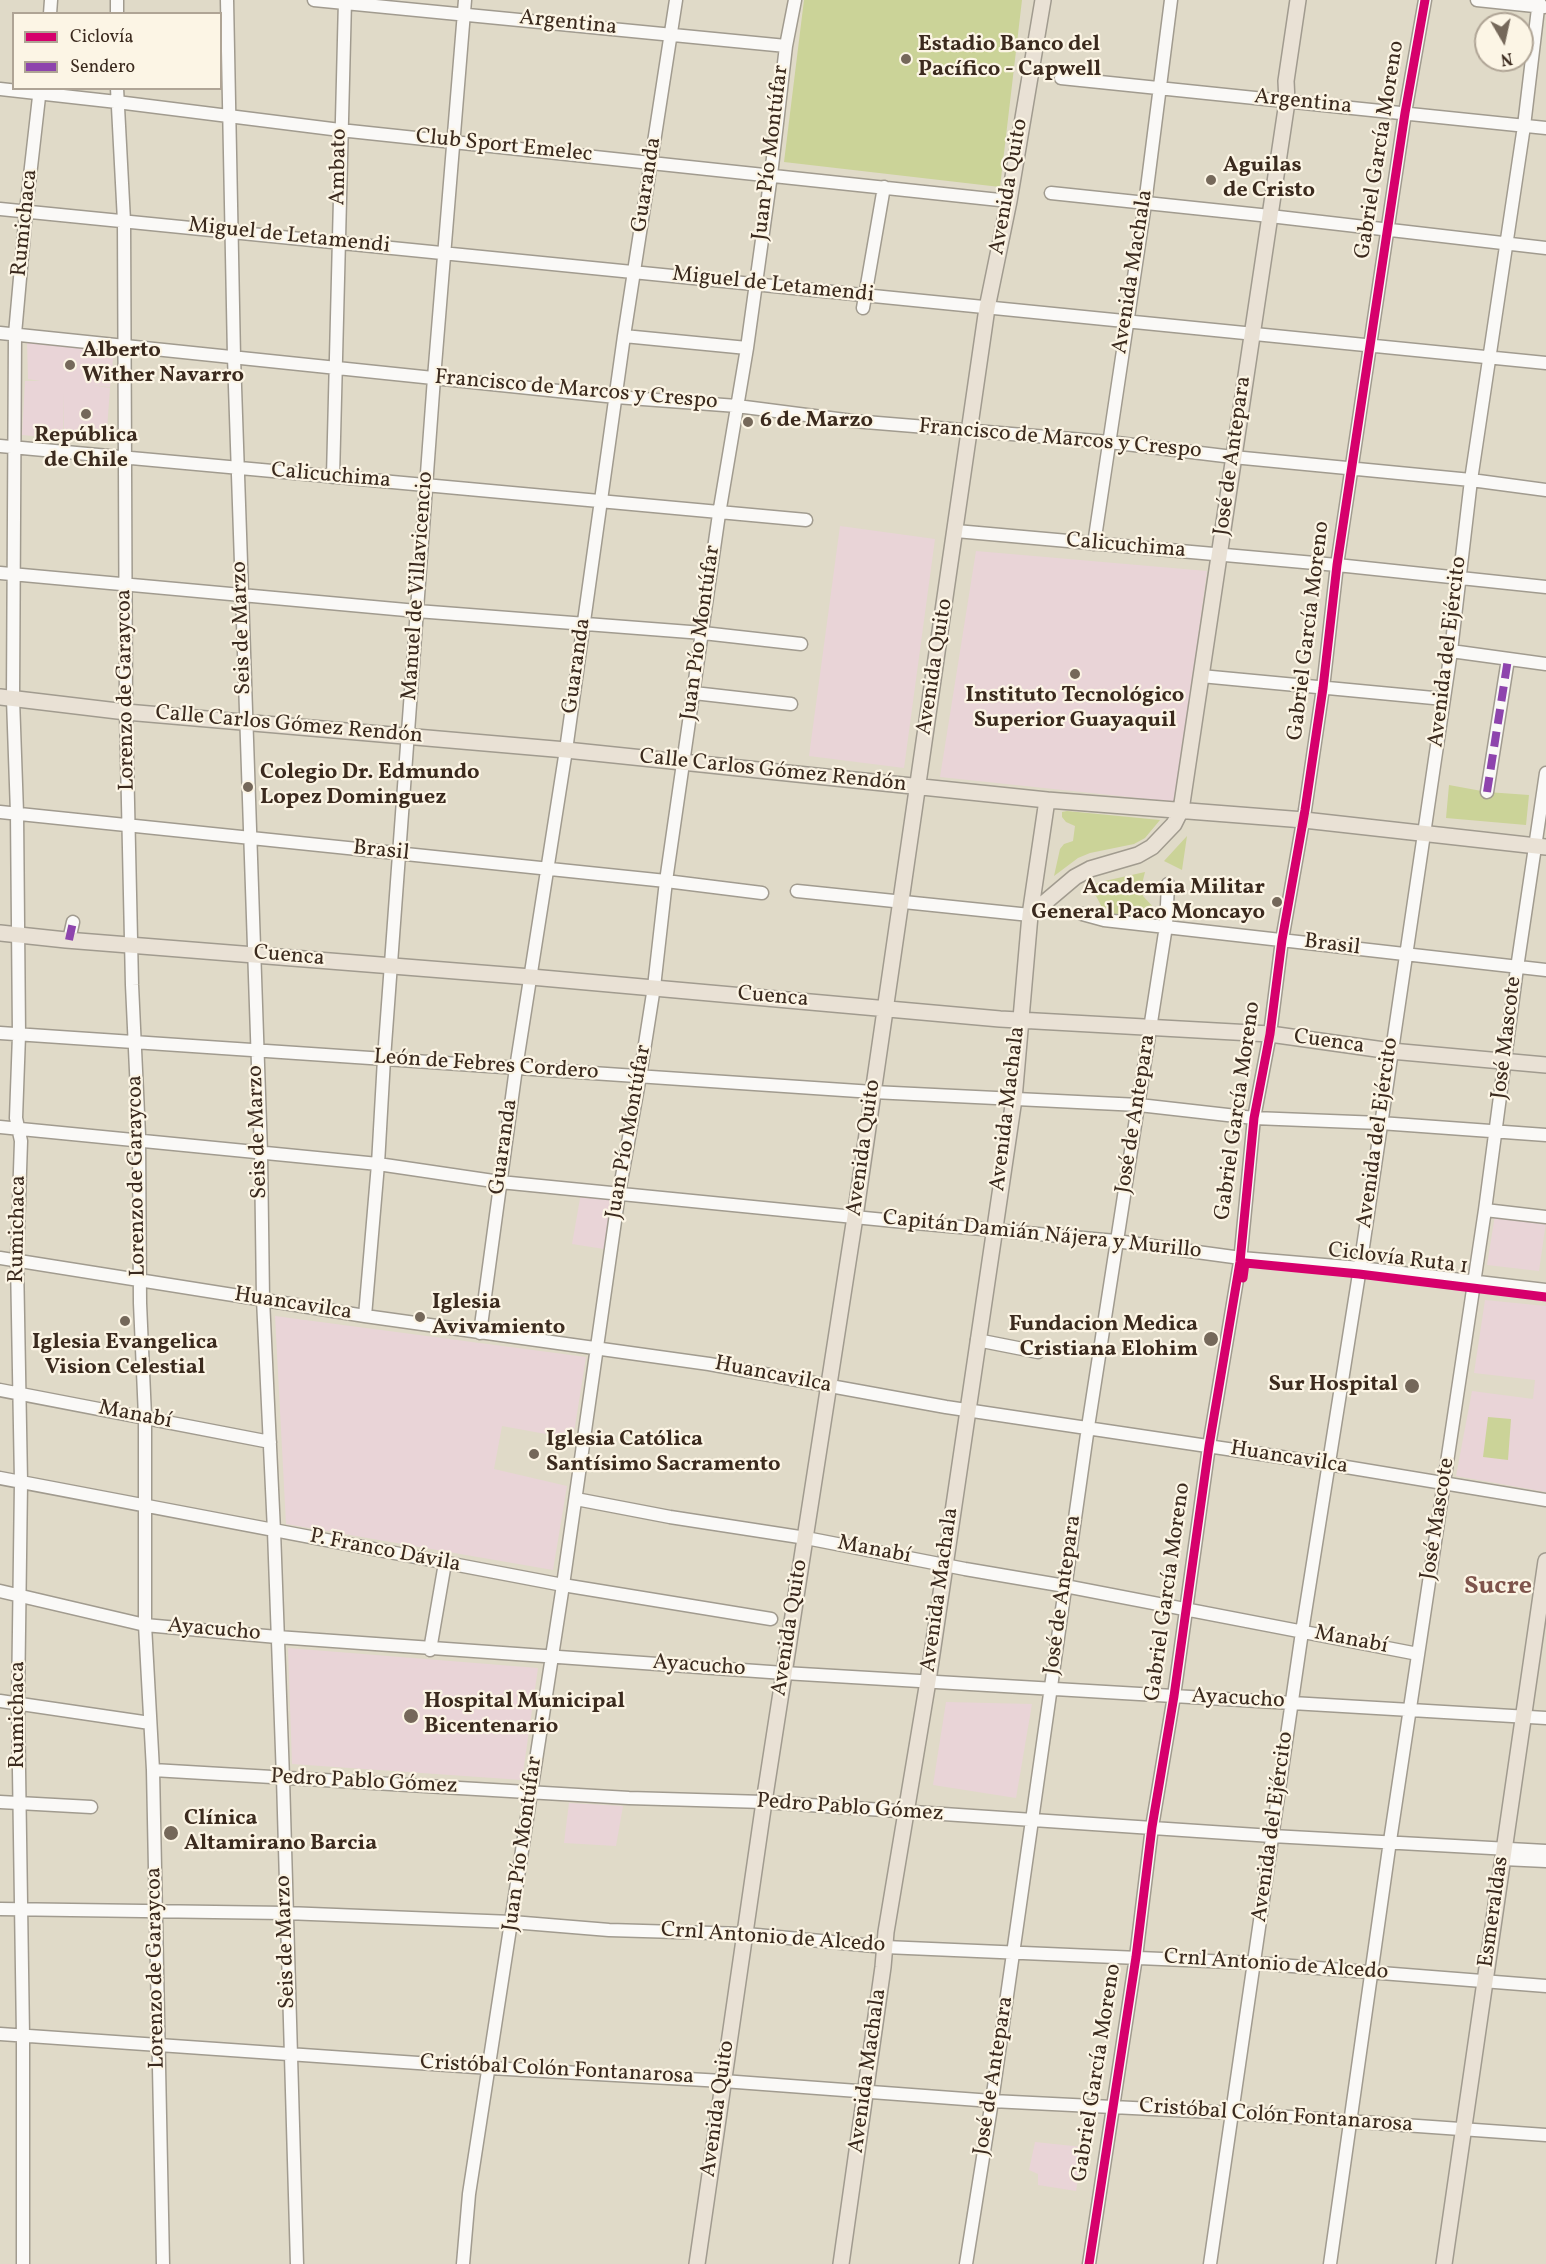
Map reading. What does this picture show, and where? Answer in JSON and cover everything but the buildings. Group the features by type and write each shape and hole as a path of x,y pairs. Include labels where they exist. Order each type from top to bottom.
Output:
{"main road":[{"name":"Avenida Quito","path":"1034,0 1038,31"},
{"name":"Avenida Quito","path":"697,2264 764,1802 855,1217 987,308 1009,201 1043,0"},
{"name":"José de Antepara","path":"1287,102 1286,81 1298,0"},
{"name":"José de Antepara","path":"1181,810 1287,102 1294,82 1306,0"},
{"name":"Calle Carlos Gómez Rendón","path":"7,698 126,712 566,750 1047,800 1304,820 1541,846"},
{"name":"Avenida Machala","path":"841,2264 885,1947 928,1682 966,1410 1014,1099 1030,915 1047,800"},
{"path":"1030,915 1075,877 1090,869 1138,855 1152,847 1174,824 1181,810"},
{"name":"Cuenca","path":"0,933 1020,1020 1270,1035 1391,1051 1546,1065"},
{"name":"Esmeraldas","path":"1533,1717 1546,1561"},
{"name":"Esmeraldas","path":"1452,2264 1489,1982 1508,1854 1533,1717 1546,1610"},
{"name":"Esmeraldas","path":"1444,2264 1468,2130"}],"street":[{"name":"Seis de Marzo","path":"227,0 234,357 261,1153 262,1299 274,1531 283,1778 297,2264"},
{"name":"Argentina","path":"315,0 786,46"},
{"name":"Manuel de Villavicencio","path":"365,1316 378,1164 434,378 465,0"},
{"name":"Guaranda","path":"480,1333 516,1068 566,750 624,336 676,0"},
{"name":"Juan Pío Montúfar","path":"463,2264 469,2194 576,1499 619,1193 654,987 666,881 719,514 747,348 786,46 795,0"},
{"name":"Avenida Machala","path":"1094,544 1145,204 1170,0"},
{"name":"Gabriel García Moreno","path":"1089,2264 1136,1957 1152,1827 1174,1696 1209,1446 1241,1258 1254,1118 1270,1035 1282,940 1304,820 1323,688 1336,565 1405,113 1425,0"},
{"path":"1477,0 1541,4"},
{"name":"Ambato","path":"333,477 345,2"},
{"name":"Avenida del Ejército","path":"1210,2264 1302,1632 1360,1268 1405,954 1425,833 1451,651 1471,480 1541,4"},
{"name":"Argentina","path":"1061,78 1546,128"},
{"name":"Club Sport Emelec","path":"20,90 340,130 1009,201"},
{"name":"Lorenzo de Garaycoa","path":"117,90 124,221 126,712 145,1417 145,1625 153,1770 163,2264"},
{"name":"Rumichaca","path":"23,2264 23,2036 18,1704 21,1482 17,1261 21,1141 16,1118 19,1035 16,935 17,813 7,698 14,574 15,334 40,91"},
{"path":"864,302 884,187"},
{"path":"1051,193 1546,248"},
{"name":"Miguel de Letamendi","path":"0,209 755,284 864,302 987,308 1126,320 1546,363"},
{"name":"Francisco de Marcos y Crespo","path":"0,333 616,397 737,406 853,422 971,429 1109,442 1546,490"},
{"path":"624,336 747,348"},
{"name":"Calicuchima","path":"0,446 719,514 806,520"},
{"name":"Calicuchima","path":"956,531 1336,565 1546,587"},
{"path":"0,573 417,611 703,633 801,644"},
{"path":"1451,651 1546,664"},
{"path":"1487,792 1508,659"},
{"path":"1201,676 1444,699"},
{"path":"694,693 791,704"},
{"name":"José Mascote","path":"1330,2264 1390,1842 1485,1210 1517,968 1541,846 1546,773"},
{"name":"Brasil","path":"0,812 762,893"},
{"name":"José de Antepara","path":"966,2264 993,2102 1088,1427 1166,926 1168,884"},
{"path":"797,891 1030,915"},
{"name":"Brasil","path":"1082,914 1104,920 1546,970"},
{"path":"69,940 73,922"},
{"name":"León de Febres Cordero","path":"0,1033 873,1092 1139,1105 1254,1118 1380,1123 1546,1135"},
{"name":"Capitán Damián Nájera y Murillo","path":"0,1127 378,1164 500,1182 993,1231 1116,1240 1241,1258 1360,1268 1546,1290"},
{"path":"1485,1210 1546,1217"},
{"name":"Huancavilca","path":"0,1258 365,1316 709,1364 966,1410 1329,1464 1546,1500"},
{"path":"977,1340 1038,1352"},
{"name":"Manabí","path":"0,1390 270,1442"},
{"name":"P. Franco Dávila","path":"0,1478 563,1585 771,1619"},
{"name":"Manabí","path":"576,1499 670,1517 806,1538 1418,1654"},
{"path":"430,1650 445,1563"},
{"name":"Ayacucho","path":"0,1591 145,1625 430,1650 1533,1717"},
{"path":"0,1701 150,1723"},
{"name":"Pedro Pablo Gómez","path":"153,1770 531,1793 764,1802 906,1813 1390,1842 1508,1854 1546,1861"},
{"path":"0,1802 91,1807"},
{"name":"Pedro Pablo Gómez","path":"1508,1854 1546,1851"},
{"name":"Crnl Antonio de Alcedo","path":"0,1909 286,1913 512,1922 609,1930 746,1934 885,1947 1254,1964 1546,1986"},
{"name":"Cristóbal Colón Fontanarosa","path":"0,2034 490,2068 723,2081 993,2102 1233,2113 1546,2135"}],"shaded area":[{"path":"27,342 114,350 110,387 91,385 110,388 106,443 64,439 64,393 63,439 22,435 25,381 41,381 28,379"},
{"path":"840,526 935,539 904,768 809,756"},
{"name":"Instituto Tecnológico Superior Guayaquil","path":"976,551 1207,571 1176,802 940,777"},
{"path":"581,1193 613,1197 604,1249 572,1244"},
{"path":"1495,1215 1546,1222 1539,1271 1487,1265"},
{"path":"1485,1300 1546,1306 1546,1492 1456,1476 1472,1391 1533,1399 1535,1380 1474,1373"},
{"path":"275,1316 586,1357 573,1439 502,1426 494,1469 567,1486 553,1570 286,1524"},
{"name":"Hospital Municipal Bicentenario","path":"288,1648 538,1668 522,1780 292,1764"},
{"path":"946,1702 1032,1704 1016,1798 933,1785"},
{"path":"569,1803 623,1806 616,1846 564,1843"},
{"path":"1035,2142 1083,2147 1076,2191 1038,2185 1038,2174 1029,2170"}],"green space":[{"name":"Estadio Banco del Pacífico - Capwell","path":"804,0 1022,0 1000,187 784,162"},
{"path":"1449,785 1487,792 1529,795 1526,825 1446,818"},
{"path":"1062,812 1160,820 1145,838 1134,844 1090,853 1078,858 1054,876 1060,849 1064,844 1073,841 1075,826 1066,822 1062,817"},
{"path":"1187,836 1182,870 1164,861"},
{"path":"1145,872 1141,888 1143,896 1155,909 1154,919 1105,913 1096,896 1080,893 1100,882"},
{"path":"1488,1417 1511,1419 1508,1460 1483,1457"}],"marked path":[{"path":"1487,792 1508,659"},
{"path":"69,940 73,922"}],"cycle path":[{"path":"1089,2264 1136,1957 1152,1827 1174,1696 1209,1446 1240,1262 1254,1118 1270,1034 1282,940 1305,810 1323,688 1337,565 1405,113 1425,0"},
{"name":"Ciclovía Ruta 1","path":"1243,1278 1245,1263 1359,1274 1546,1297"}],"place":[{"name":"Estadio Banco del Pacífico - Capwell","path":"906,59"},
{"name":"Aguilas de Cristo","path":"1211,180"},
{"name":"Alberto Wither Navarro","path":"70,365"},
{"name":"República de Chile","path":"86,414"},
{"name":"6 de Marzo","path":"748,422"},
{"name":"Instituto Tecnológico Superior Guayaquil","path":"1075,674"},
{"name":"Colegio Dr. Edmundo Lopez Dominguez","path":"248,787"},
{"name":"Academia Militar General Paco Moncayo","path":"1277,902"},
{"name":"Iglesia Avivamiento","path":"420,1317"},
{"name":"Iglesia Evangelica Vision Celestial","path":"125,1321"},
{"name":"Fundacion Medica Cristiana Elohim","path":"1211,1339"},
{"name":"Sur Hospital","path":"1412,1386"},
{"name":"Iglesia Católica Santísimo Sacramento","path":"534,1454"},
{"name":"Hospital Municipal Bicentenario","path":"411,1716"},
{"name":"Clínica Altamirano Barcia","path":"171,1833"}],"district":[{"name":"Sucre","path":"1498,1588"}]}
